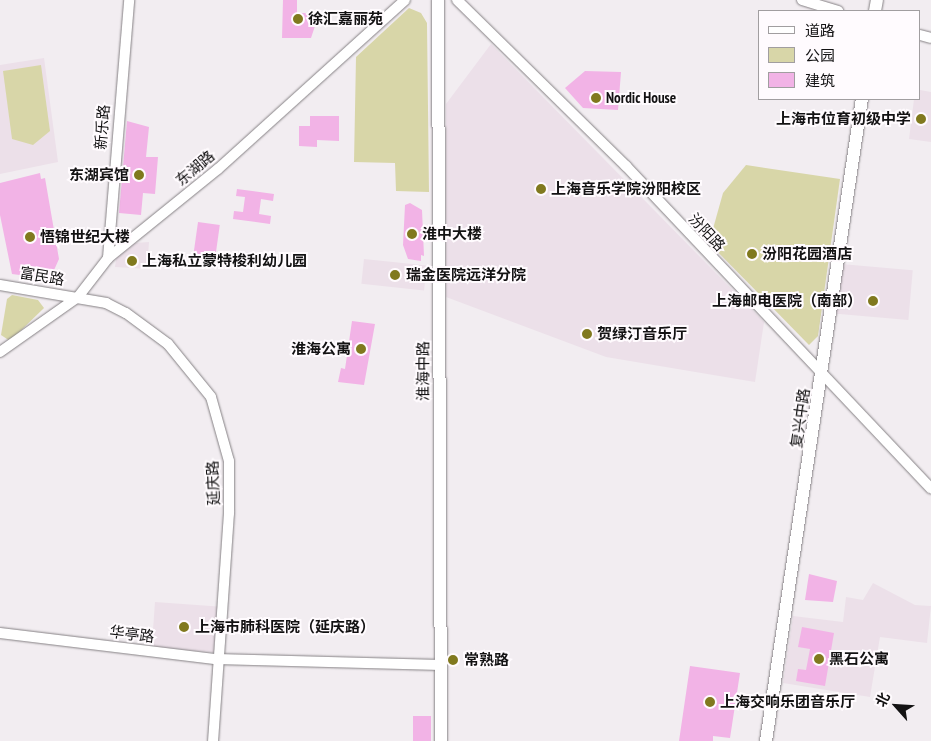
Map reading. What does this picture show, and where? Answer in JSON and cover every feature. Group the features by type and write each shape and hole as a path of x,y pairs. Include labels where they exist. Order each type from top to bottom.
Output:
{"main road":[{"name":"淮海中路","path":"438,0 441,741"},
{"name":"复兴中路","path":"766,741 822,377 862,100"}],"street":[{"name":"新乐路","path":"108,258 129,0"},
{"name":"东湖路","path":"0,352 78,297 108,258 218,169 405,0"},
{"name":"汾阳路","path":"457,0 626,166 822,377 931,488"},
{"path":"802,0 835,10"},
{"name":"富民路","path":"0,286 78,297"},
{"name":"延庆路","path":"78,297 106,303 147,326 184,360 211,397 229,461 229,513 216,659 213,741"},
{"name":"华亭路","path":"0,633 216,659 441,665"}],"shaded area":[{"name":"上海音乐学院汾阳校区","path":"491,44 764,322 755,382 606,357 446,297 446,104"},
{"path":"44,58 58,162 0,174 0,65"},
{"name":"上海市位育初级中学","path":"921,90 931,92 931,142 909,139 914,100 921,100"},
{"name":"上海私立蒙特梭利幼儿园","path":"149,242 147,269 115,267 117,254 133,243"},
{"name":"瑞金医院远洋分院","path":"364,259 427,266 424,290 361,284"},
{"name":"上海邮电医院（南部）","path":"841,264 913,270 908,320 837,314"},
{"path":"873,583 915,605 931,606 927,643 880,637 870,697 783,683 793,616 843,622 846,597 863,600"},
{"name":"上海市肺科医院（延庆路）","path":"155,602 218,606 215,652 152,648"}],"green space":[{"path":"409,8 421,13 427,23 429,192 396,191 395,163 354,162 356,57"},
{"path":"41,65 50,131 33,145 12,139 3,71"},
{"path":"746,165 840,179 818,336 809,345 709,243 723,193"},
{"path":"12,295 38,300 44,308 10,341 1,335 7,299"}],"building":[{"name":"徐汇嘉丽苑","path":"283,0 297,0 297,13 311,13 315,26 311,38 282,38"},
{"name":"Nordic House","path":"585,71 621,72 618,110 583,108 565,88"},
{"path":"310,116 339,116 339,141 317,140 317,147 299,146 299,126 310,126"},
{"name":"东湖宾馆","path":"127,121 149,127 146,157 158,157 155,194 143,193 141,215 119,213"},
{"name":"悟锦世纪大楼","path":"40,173 41,179 45,178 59,259 50,279 12,274 0,215 0,183"},
{"path":"237,189 274,194 273,201 261,199 259,214 271,216 270,224 233,219 234,211 243,212 245,197 236,196"},
{"name":"淮中大楼","path":"410,203 422,210 424,256 421,255 421,261 408,259 403,245 405,205"},
{"path":"198,222 220,225 214,265 192,262"},
{"name":"淮海公寓","path":"352,321 375,324 364,385 338,382 341,368 345,369"},
{"path":"809,574 837,581 833,602 805,600"},
{"name":"黑石公寓","path":"802,627 834,633 825,686 796,681 798,669 806,670 810,649 798,647"},
{"name":"上海交响乐团音乐厅","path":"690,666 740,673 730,738 713,736 713,741 679,741"},
{"path":"413,716 431,716 431,741 413,741"}],"place":[{"name":"徐汇嘉丽苑","path":"298,19"},
{"name":"Nordic House","path":"596,98"},
{"name":"上海市位育初级中学","path":"921,119"},
{"name":"东湖宾馆","path":"139,175"},
{"name":"上海音乐学院汾阳校区","path":"541,189"},
{"name":"淮中大楼","path":"412,234"},
{"name":"悟锦世纪大楼","path":"30,237"},
{"name":"汾阳花园酒店","path":"752,254"},
{"name":"上海私立蒙特梭利幼儿园","path":"132,261"},
{"name":"瑞金医院远洋分院","path":"395,275"},
{"name":"上海邮电医院（南部）","path":"873,301"},
{"name":"贺绿汀音乐厅","path":"587,334"},
{"name":"淮海公寓","path":"361,349"},
{"name":"上海市肺科医院（延庆路）","path":"184,627"},
{"name":"黑石公寓","path":"819,659"},
{"name":"常熟路","path":"453,660"},
{"name":"上海交响乐团音乐厅","path":"710,702"}]}
